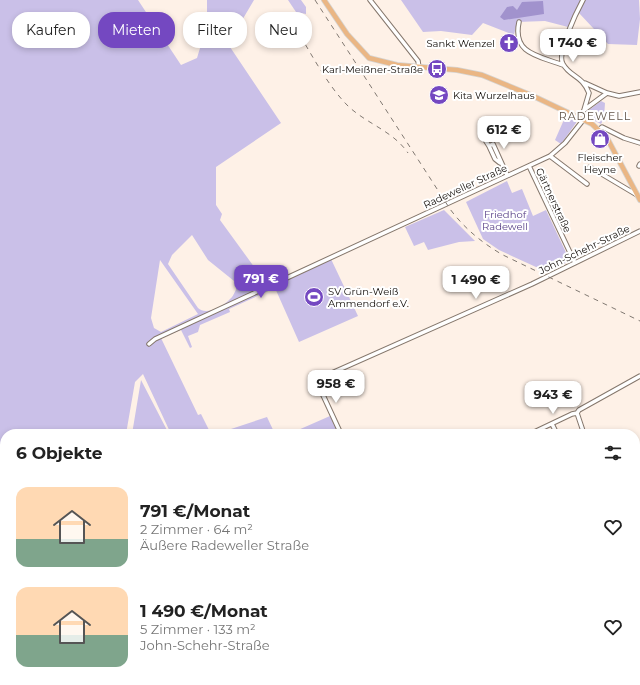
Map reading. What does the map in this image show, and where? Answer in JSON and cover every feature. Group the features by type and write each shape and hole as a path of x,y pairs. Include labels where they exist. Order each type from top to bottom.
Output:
{"main road":[{"path":"324,0 348,34 366,56 373,60 419,68 457,70 491,77 582,118 599,130 607,138 640,200"}],"street":[{"path":"370,0 418,61 419,68"},
{"path":"563,65 561,57 563,50 583,0"},
{"path":"519,22 516,33 518,41 521,46 532,53 563,65 585,83 607,93 619,96 640,92"},
{"path":"584,110 589,93 585,83"},
{"path":"584,110 607,93"},
{"name":"Radeweller Straße","path":"149,344 155,339 550,156 565,143 582,118 584,110"},
{"path":"599,130 602,127 631,141 640,142"},
{"path":"482,135 489,146 493,144 507,176"},
{"path":"550,156 587,184"},
{"name":"Gärtnerstraße","path":"529,166 575,263"},
{"path":"590,167 637,195"},
{"name":"John-Schehr-Straße","path":"339,429 316,380 575,263 640,231"},
{"path":"541,429 577,413 640,376"},
{"path":"577,413 582,429"},
{"path":"552,424 554,429"}],"green space":[{"path":"0,0 138,0 146,12 98,12 98,48 170,48 181,65 197,58 200,48 231,48 281,123 216,167 216,205 222,214 220,220 268,286 273,284 274,286 331,259 358,316 299,342 275,288 229,309 230,312 200,325 198,332 188,336 192,347 190,348 181,330 161,338 198,415 201,414 208,429 169,429 143,374 135,382 127,429 0,429","holes":["192,235 208,260 239,285 233,296 219,307 210,311 201,310 198,308 168,264 172,255","160,260 198,314 161,332 154,328 151,318"]},
{"path":"207,0 254,0 247,12 207,12"},
{"path":"288,0 301,0 306,7 306,12 296,12"},
{"path":"401,0 639,0 640,19 637,45 608,44 579,13 574,13 568,27 545,21 517,22 514,35 483,23 472,35 441,31 423,32"},
{"path":"601,101 605,103 604,118 601,124 585,116 589,110"},
{"path":"566,115 577,120 561,144 555,140"},
{"name":"Friedhof Radewell","path":"507,181 512,193 522,189 533,216 546,210 570,261 547,272 499,250 483,239 466,202"},
{"path":"444,210 475,241 459,242 428,250 424,242 414,246 405,227"},
{"path":"141,380 166,429 133,429"},
{"path":"330,416 336,429 300,429"},
{"path":"267,417 273,429 231,429"}],"shaded area":[{"path":"543,1 544,14 504,20 500,17 507,7 513,6 517,10 522,2"}],"railway":[{"path":"315,0 450,209 467,229 503,255 640,321"},
{"path":"307,48 324,76 348,106 363,118 395,139 408,153"}],"place":[{"name":"Sankt Wenzel","path":"509,43"},
{"name":"Karl-Meißner-Straße","path":"437,69"},
{"name":"Kita Wurzelhaus","path":"439,95"},
{"name":"Fleischer Heyne","path":"600,139"},
{"name":"SV Grün-Weiß Ammendorf e.V.","path":"314,297"}],"district":[{"name":"RADEWELL","path":"595,116"}]}
